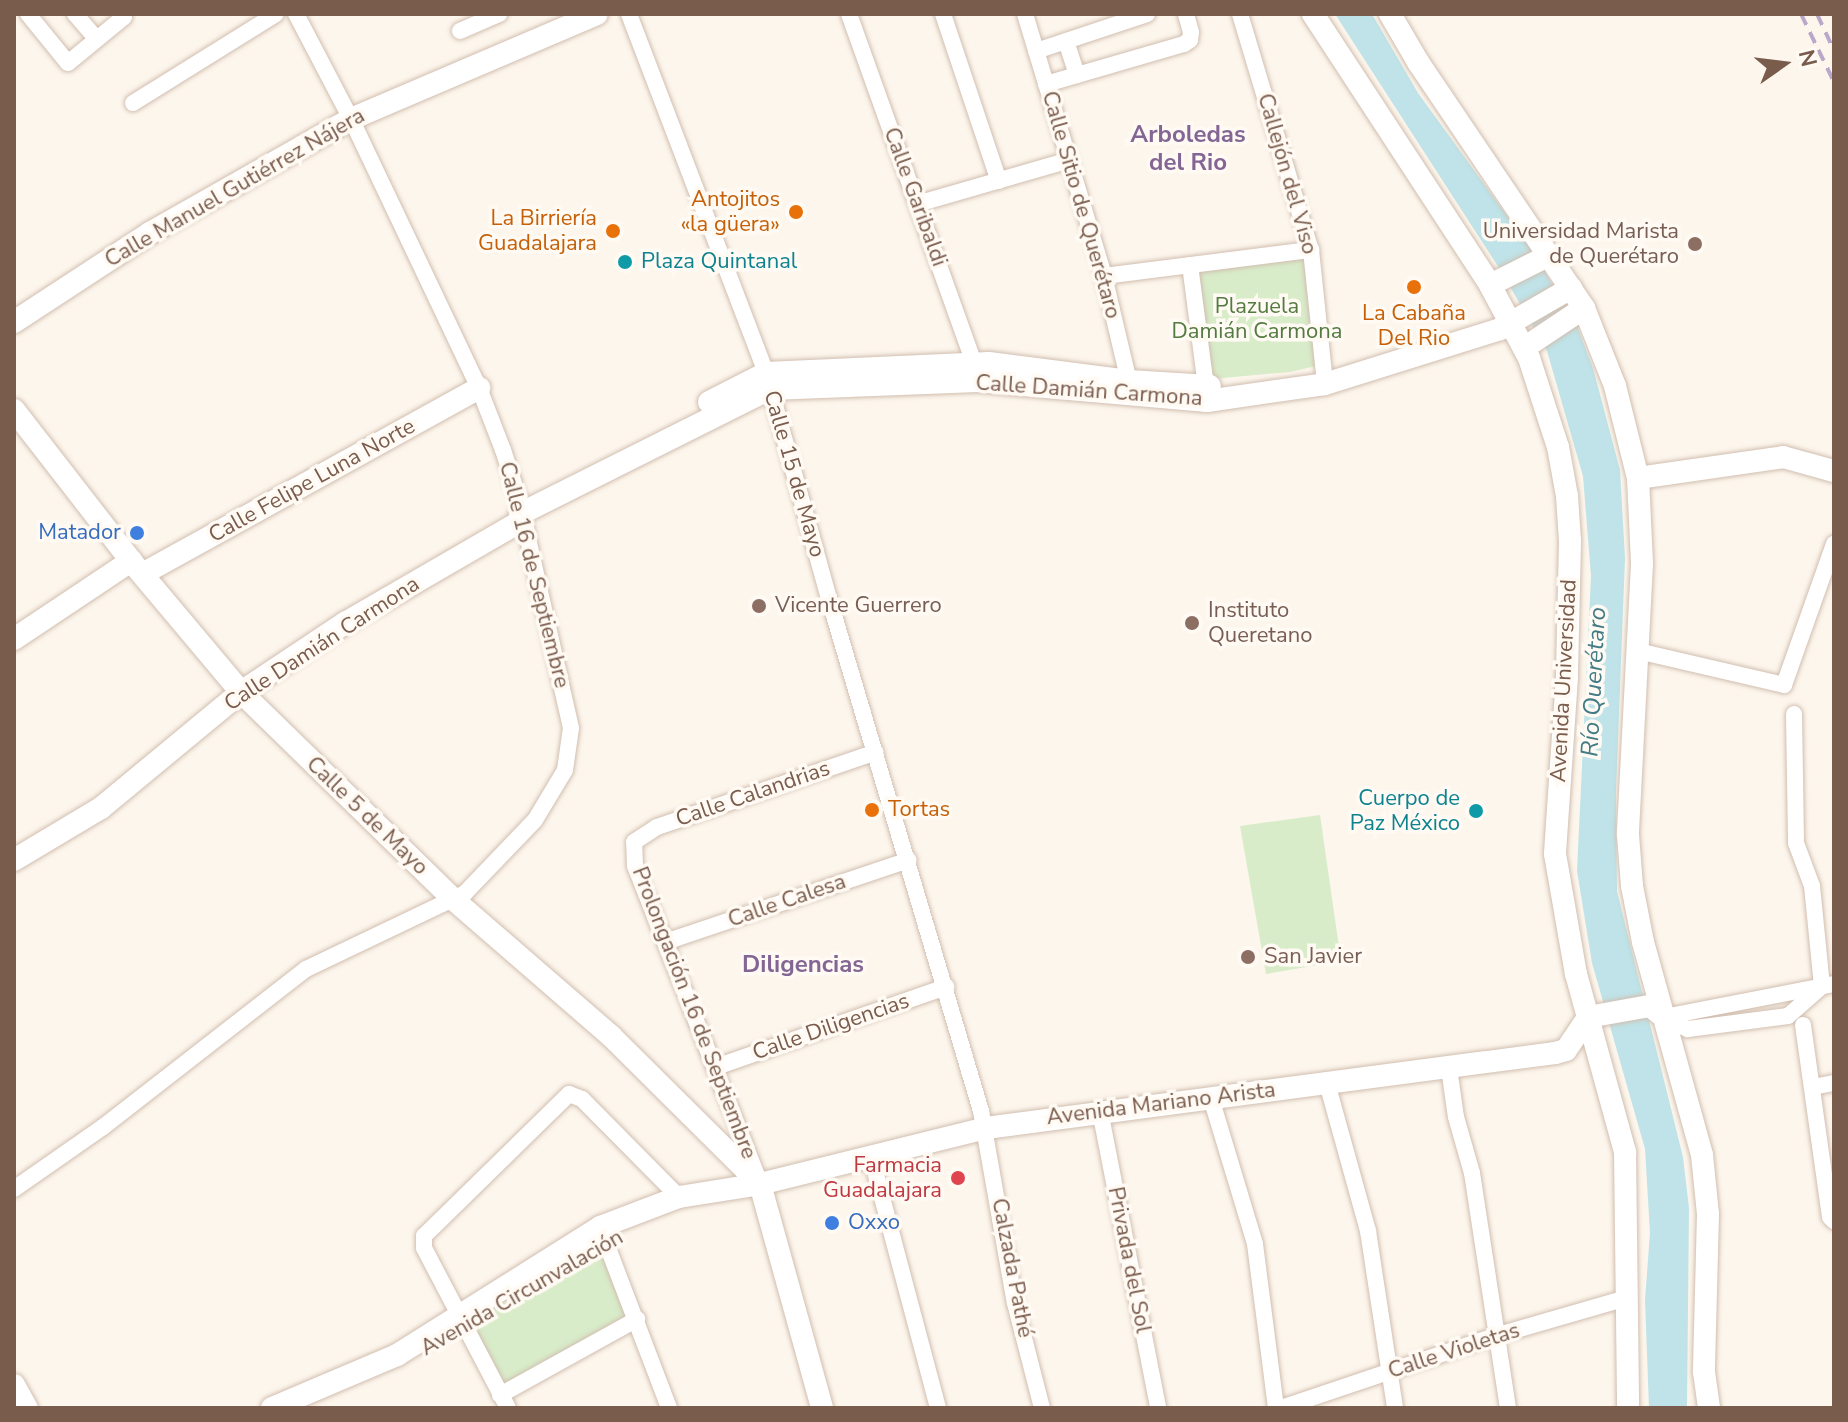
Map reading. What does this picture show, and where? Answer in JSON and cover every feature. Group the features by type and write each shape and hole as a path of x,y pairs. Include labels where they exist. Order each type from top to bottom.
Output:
{"street":[{"path":"28,14 68,63 124,17 122,14"},
{"path":"75,14 97,39"},
{"path":"133,103 276,14"},
{"name":"Calle 16 de Septiembre","path":"14,1189 103,1127 306,969 454,900 500,860 535,820 565,770 571,728 520,512 479,388 351,119 296,14"},
{"path":"460,31 499,14"},
{"name":"Calle Manuel Gutiérrez Nájera","path":"14,322 150,233 351,119 597,14"},
{"name":"Calle 15 de Mayo","path":"629,14 768,381 986,1128"},
{"name":"Calle Garibaldi","path":"849,14 978,373"},
{"path":"943,14 999,181"},
{"name":"Calle Sitio de Querétaro","path":"1025,14 1046,84 1062,162 1104,276 1131,389"},
{"path":"1036,51 1147,14"},
{"path":"1046,84 1184,44 1190,40 1191,32 1186,14"},
{"name":"Callejón del Viso","path":"1240,14 1311,250 1324,377"},
{"name":"Avenida Universidad","path":"1313,14 1496,284 1530,342 1548,411 1567,496 1570,598 1555,854 1625,1152 1628,1408"},
{"path":"1390,14 1578,312 1615,386 1638,478 1642,564 1628,835 1632,886 1652,1008 1702,1155 1708,1214 1704,1372 1709,1408"},
{"path":"1066,41 1077,75"},
{"path":"917,204 1062,162"},
{"path":"1104,276 1311,250"},
{"path":"1496,284 1545,258"},
{"path":"1190,265 1206,386"},
{"name":"Calle Damián Carmona","path":"1131,389 1207,401 1324,377 1512,315 1563,284"},
{"path":"1530,342 1578,312"},
{"name":"Calle Damián Carmona","path":"14,860 101,808 241,692 345,623 520,512 768,381 978,373 1054,385 1131,389 1324,377"},
{"name":"Calle Felipe Luna Norte","path":"14,639 138,567 479,388"},
{"name":"Calle 5 de Mayo","path":"14,410 241,692 454,900 611,1036 760,1184"},
{"path":"1638,478 1783,457 1834,471"},
{"path":"1638,651 1784,685 1833,554"},
{"path":"1652,1008 1828,985 1812,886 1796,843 1794,714"},
{"name":"Calle Calandrias","path":"634,842 657,827 876,752"},
{"name":"Prolongación 16 de Septiembre","path":"634,842 635,866 760,1184"},
{"name":"Calle Calesa","path":"665,942 909,860"},
{"name":"Calle Diligencias","path":"716,1067 946,987"},
{"name":"Avenida Mariano Arista","path":"760,1184 986,1128 1566,1050 1652,1008"},
{"path":"1803,1025 1830,1217 1834,1221"},
{"path":"1566,1050 1599,1033"},
{"path":"1449,1068 1456,1117 1472,1173 1508,1408"},
{"path":"1327,1083 1368,1231 1387,1373 1395,1408"},
{"path":"1813,1087 1834,1083"},
{"path":"637,1319 504,1401 424,1248 424,1236 569,1094 582,1099 679,1197"},
{"path":"1211,1098 1255,1244 1279,1408"},
{"name":"Privada del Sol","path":"1100,1111 1158,1408"},
{"name":"Calzada Pathé","path":"986,1128 1015,1303 1042,1408"},
{"path":"871,1156 938,1408"},
{"path":"760,1184 822,1408"},
{"name":"Avenida Circunvalación","path":"282,1406 397,1355 462,1322 603,1234 679,1197 760,1184"},
{"name":"Avenida Circunvalación","path":"603,1234 760,1184"},
{"path":"603,1234 669,1408"},
{"name":"Calle Violetas","path":"1279,1408 1495,1336 1627,1298"},
{"path":"14,1385 27,1408"}],"green space":[{"name":"Plazuela Damián Carmona","path":"1305,257 1316,366 1290,372 1212,379 1197,271"},
{"path":"1320,815 1341,961 1266,974 1240,826"},
{"path":"606,1241 637,1319 500,1395 465,1327"}],"water":[{"name":"Río Querétaro","path":"1335,14 1372,14 1418,93 1532,250 1577,326 1593,368 1620,470 1625,558 1616,793 1617,891 1683,1157 1689,1208 1687,1408 1649,1408 1645,1300 1650,1233 1645,1149 1592,963 1577,871 1591,576 1583,476 1547,351 1501,271"}],"railway":[{"path":"1801,14 1834,82"},
{"path":"1817,14 1834,50"}],"place":[{"name":"Antojitos «la güera»","path":"796,212"},
{"name":"La Birriería Guadalajara","path":"613,231"},
{"name":"Universidad Marista de Querétaro","path":"1695,244"},
{"name":"Plaza Quintanal","path":"625,262"},
{"name":"La Cabaña Del Rio","path":"1414,287"},
{"name":"Matador","path":"137,533"},
{"name":"Vicente Guerrero","path":"759,606"},
{"name":"Instituto Queretano","path":"1192,623"},
{"name":"Tortas","path":"872,810"},
{"name":"Cuerpo de Paz México","path":"1476,811"},
{"name":"San Javier","path":"1248,957"},
{"name":"Farmacia Guadalajara","path":"958,1178"},
{"name":"Oxxo","path":"832,1223"}],"district":[{"name":"Arboledas del Rio","path":"1188,149"},
{"name":"Diligencias","path":"803,965"}]}
